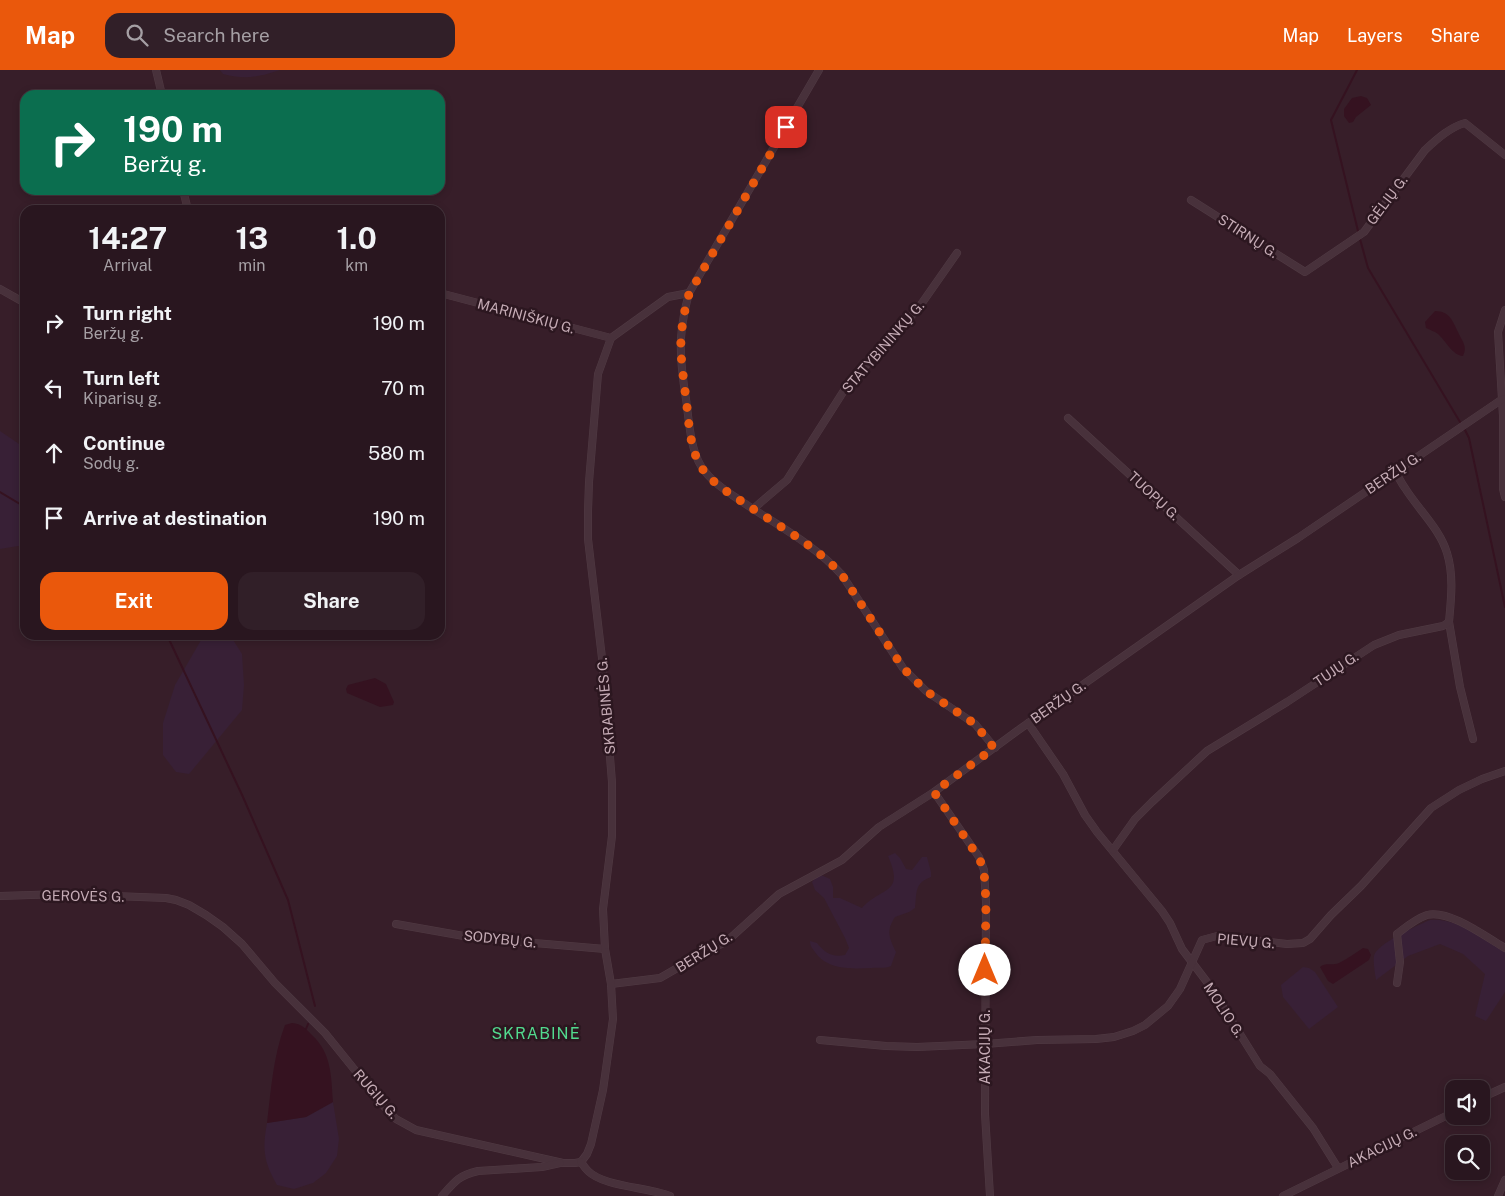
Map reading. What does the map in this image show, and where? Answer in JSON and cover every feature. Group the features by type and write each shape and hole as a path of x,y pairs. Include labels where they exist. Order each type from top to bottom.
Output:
{"street":[{"path":"156,70 161,90"},
{"path":"818,70 689,294 683,316 680,341 691,436 698,460 709,477 831,563 842,575 903,668 926,691 975,724 994,748"},
{"name":"GĖLIŲ G.","path":"1305,272 1364,232 1425,150 1459,125 1465,124 1505,155"},
{"name":"STIRNŲ G.","path":"1191,200 1305,272"},
{"name":"STATYBININKŲ G.","path":"754,509 787,480 852,378 886,347 922,303 957,254"},
{"path":"0,289 20,300"},
{"name":"MARINIŠKIŲ G.","path":"445,294 611,338"},
{"path":"611,338 668,297 689,294"},
{"path":"1505,310 1498,332 1503,399 1503,489 1505,497"},
{"name":"SKRABINĖS G.","path":"581,1162 591,1144 608,1064 613,1019 611,984 605,949 603,909 612,836 612,782 602,658 588,539 589,482 598,374 611,338"},
{"name":"BERŽŲ G.","path":"611,984 655,980 726,942 779,894 842,860 879,827 934,792 1028,723 1239,575 1298,538 1503,399"},
{"name":"TUOPŲ G.","path":"1068,418 1239,575"},
{"path":"1395,472 1404,488 1437,533 1447,552 1450,564 1452,597 1449,622 1460,687 1473,740"},
{"name":"TUJŲ G.","path":"1113,850 1135,820 1207,751 1287,702 1374,645 1385,640 1443,626 1449,622"},
{"name":"MOLIO G.","path":"1028,723 1063,774 1085,815 1162,910 1182,949 1210,986 1260,1066 1270,1074 1313,1128 1338,1168"},
{"name":"PIEVŲ G.","path":"820,1040 917,1047 1037,1040 1096,1039 1114,1037 1132,1031 1145,1025 1168,1006 1180,989 1202,940 1217,936 1303,944 1361,886 1431,808 1459,790 1505,771"},
{"name":"AKACIJŲ G.","path":"934,792 979,858 984,870 986,902 985,1114 990,1196"},
{"name":"GEROVĖS G.","path":"0,896 62,894 166,898"},
{"name":"RUGIŲ G.","path":"166,898 188,905 206,915 242,944 276,983 326,1033 396,1119 416,1130 563,1163 581,1162"},
{"path":"1397,983 1400,962 1397,934 1417,919 1432,914 1446,916 1505,948"},
{"name":"SODYBŲ G.","path":"396,924 475,938 605,949"},
{"path":"1490,1094 1505,1087"},
{"name":"AKACIJŲ G.","path":"1283,1196 1445,1116"},
{"path":"581,1162 589,1172 605,1181 652,1190 670,1196"},
{"path":"442,1196 458,1178 468,1173 542,1167 563,1163"},
{"path":"1498,1196 1505,1180"}],"shaded area":[{"path":"220,70 280,70 258,76 245,77 223,74"},
{"path":"1361,96 1367,98 1371,105 1356,117 1353,122 1349,123 1344,116 1344,109 1352,98"},
{"path":"1435,311 1448,315 1452,321 1464,344 1463,356 1452,350 1438,334 1426,328 1425,322"},
{"path":"0,431 20,445 20,546 0,549"},
{"path":"201,640 233,640 242,654 244,685 242,710 189,774 176,772 163,755 163,723 175,685"},
{"path":"375,678 386,684 394,702 393,705 380,707 347,693 348,685"},
{"path":"895,853 906,869 912,870 922,857 927,857 931,877 919,885 916,893 915,908 895,917 890,926 890,934 896,952 891,966 884,968 848,968 833,965 820,958 811,946 810,941 817,943 829,954 836,956 845,955 849,948 824,898 815,890 812,882 821,875 830,879 833,887 833,898 840,898 862,908 893,884 893,869 888,856"},
{"path":"1430,920 1440,920 1460,925 1505,952 1505,992 1486,1021 1475,1016 1485,974 1463,954 1440,944 1408,956 1376,980 1374,956 1376,951 1398,935"},
{"path":"1363,948 1368,949 1371,955 1369,960 1333,984 1328,981 1320,967 1339,963"},
{"path":"1303,967 1315,972 1338,1007 1309,1029 1283,997 1281,985"},
{"path":"292,1023 305,1028 319,1042 329,1066 333,1102 306,1117 267,1123 273,1074 281,1037 285,1025"},
{"path":"333,1102 339,1139 337,1156 326,1173 313,1183 294,1189 277,1185 265,1156 267,1123 306,1117"}],"waterway":[{"path":"1357,70 1331,120 1358,231"},
{"path":"1360,239 1368,268 1460,422"},
{"path":"1465,430 1469,438 1505,607"},
{"path":"0,492 20,504"},
{"path":"169,640 243,797 288,900 315,1006"},
{"path":"306,1029 308,1024"}],"district":[{"name":"SKRABINĖ","path":"536,1033"}],"route":[{"path":"786,127 689,294 683,316 680,341 691,436 698,460 709,477 723,489 809,546 831,563 842,575 903,668 926,691 975,724 994,748 934,792 979,858 984,870 986,902 985,970"}]}
